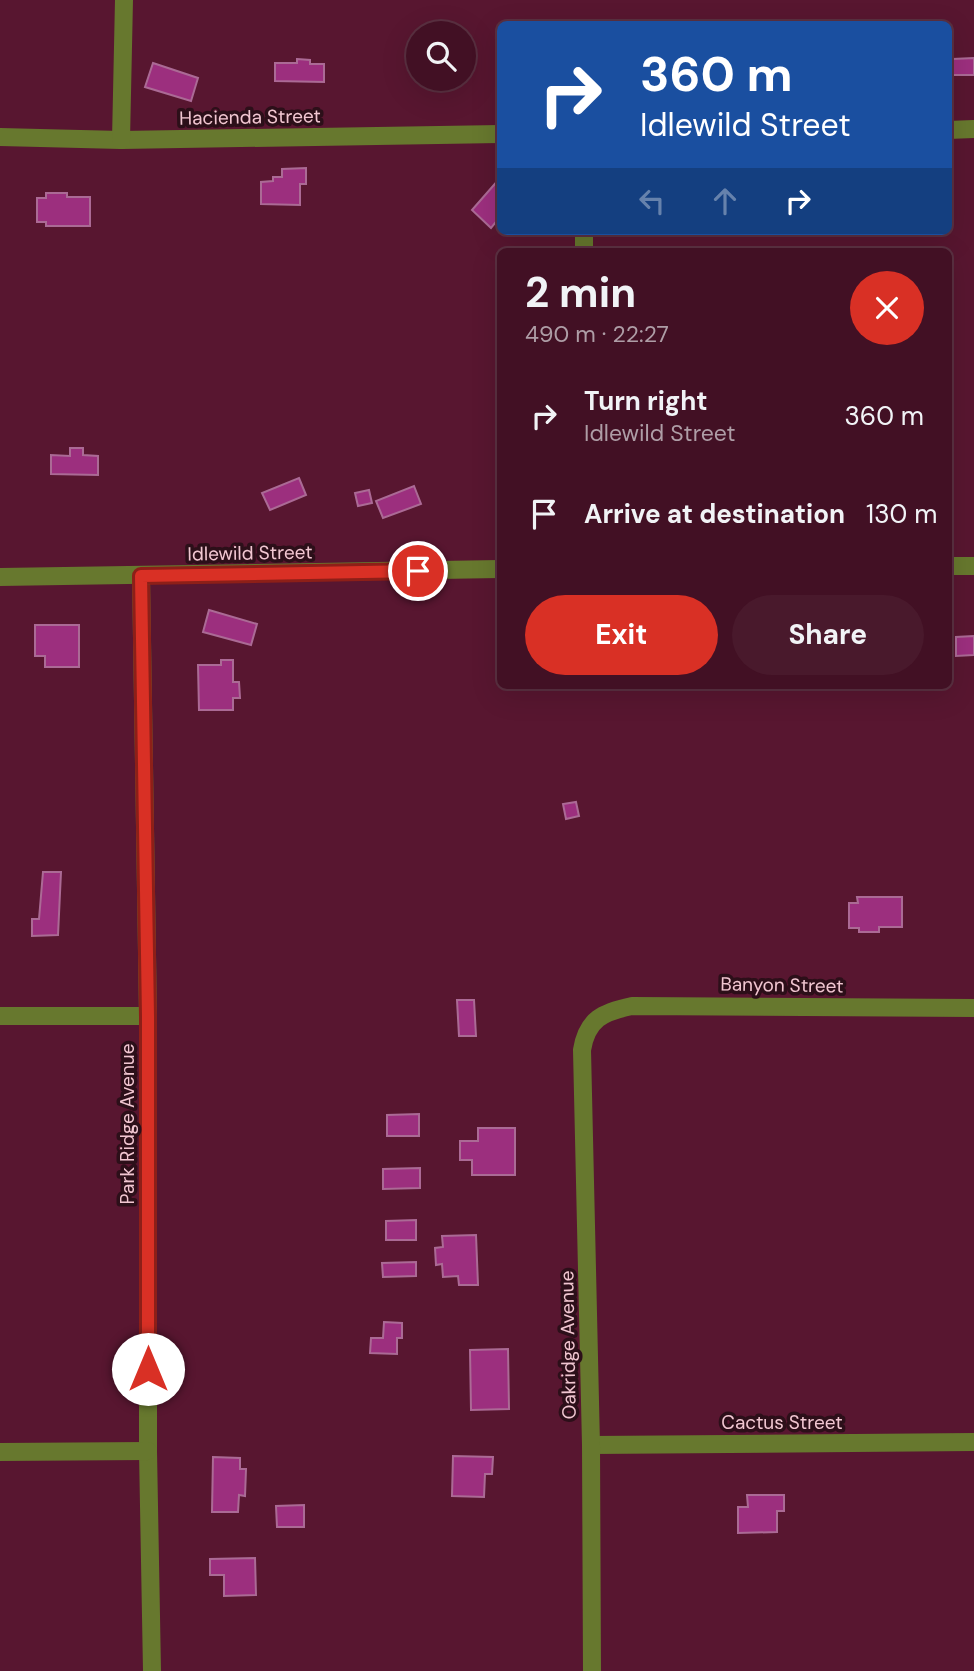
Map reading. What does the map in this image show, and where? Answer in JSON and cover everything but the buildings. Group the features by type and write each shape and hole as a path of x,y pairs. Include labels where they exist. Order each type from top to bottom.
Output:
{"street":[{"path":"121,140 124,0"},
{"path":"952,130 974,130"},
{"name":"Hacienda Street","path":"0,137 121,140 497,134"},
{"path":"952,566 974,566"},
{"name":"Idlewild Street","path":"0,578 497,569"},
{"name":"Park Ridge Avenue","path":"141,576 148,1016 148,1451 152,1671"},
{"name":"Banyon Street","path":"594,1021 611,1010 653,1005 974,1008"},
{"path":"0,1016 148,1016"},
{"name":"Oakridge Avenue","path":"592,1671 591,1445 582,1050 584,1036 594,1021"},
{"name":"Cactus Street","path":"591,1445 974,1442"},
{"path":"0,1452 148,1451"}],"route":[{"path":"148,1369 148,1016 141,576 418,571"}]}
